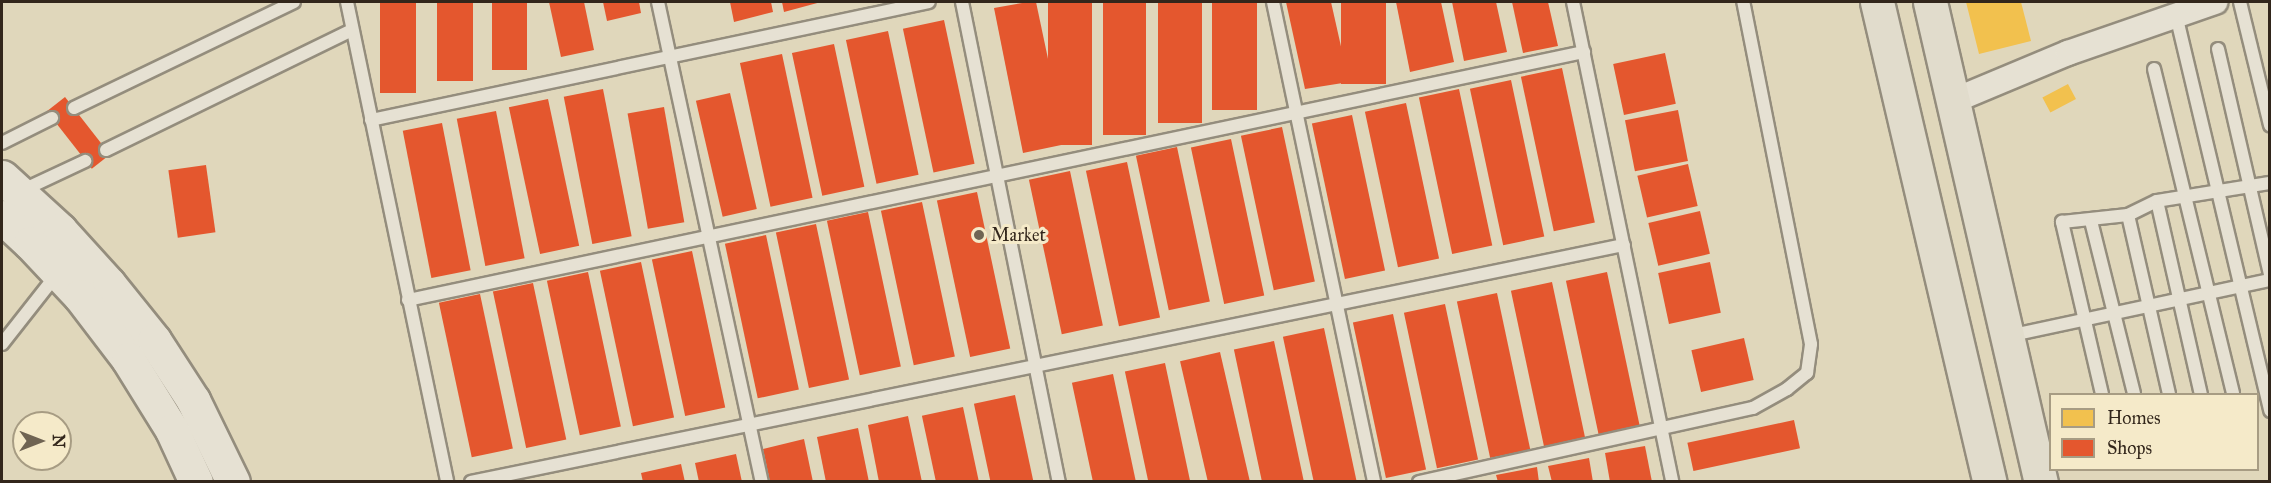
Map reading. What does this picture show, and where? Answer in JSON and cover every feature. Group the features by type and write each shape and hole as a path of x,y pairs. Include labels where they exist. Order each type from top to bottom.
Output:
{"main road":[{"path":"1877,2 1989,482"},
{"path":"1930,2 2041,482"},
{"path":"8,196 58,273 80,296 128,359 172,430 196,482"},
{"path":"8,196 60,230 110,284 154,340 193,400 233,482"},
{"path":"1970,395 2017,381"}],"street":[{"path":"1953,101 2068,53 2215,2"}],"lane":[{"path":"74,108 294,2"},
{"path":"347,2 447,482"},
{"path":"658,2 762,482"},
{"path":"371,120 929,2"},
{"path":"962,2 1059,482"},
{"path":"1273,2 1374,482"},
{"path":"1573,2 1672,482"},
{"path":"1419,482 1753,408 1787,389 1807,373 1811,344 1743,2"},
{"path":"2240,2 2270,125"},
{"path":"2176,15 2270,411"},
{"path":"106,150 352,30"},
{"path":"2218,49 2270,274"},
{"path":"408,300 1584,52"},
{"path":"2154,69 2233,393"},
{"path":"2,143 52,118"},
{"path":"8,196 85,160"},
{"path":"2102,393 2062,222 2091,221 2128,215 2157,201 2270,183"},
{"path":"2157,201 2201,393"},
{"path":"2128,215 2169,393"},
{"path":"2091,221 2116,313 2134,393"},
{"path":"471,482 1624,245"},
{"path":"2,344 58,273"},
{"path":"2007,336 2270,280"}],"building: Homes":[{"path":"1966,2 2021,2 2031,41 1979,54"},
{"path":"2068,84 2076,99 2050,113 2042,98"}],"building: Shops":[{"path":"380,2 416,2 416,93 380,93"},
{"path":"437,2 473,2 473,81 437,81"},
{"path":"492,2 527,2 527,70 492,70"},
{"path":"549,2 584,2 594,50 561,57"},
{"path":"603,2 639,2 641,13 607,21"},
{"path":"730,2 771,2 773,12 734,22"},
{"path":"782,2 821,2 784,12"},
{"path":"1036,2 1066,144 1023,153 994,8"},
{"path":"1048,2 1092,2 1092,145 1048,145"},
{"path":"1103,2 1146,2 1146,135 1103,135"},
{"path":"1158,2 1202,2 1202,123 1158,123"},
{"path":"1212,2 1257,2 1257,110 1212,110"},
{"path":"1286,2 1331,2 1349,82 1305,89"},
{"path":"1341,2 1386,2 1386,84 1341,84"},
{"path":"1396,2 1441,2 1454,62 1410,72"},
{"path":"1452,2 1496,2 1507,52 1464,61"},
{"path":"1512,2 1548,2 1558,46 1523,53"},
{"path":"944,20 975,164 933,173 903,29"},
{"path":"888,31 919,175 877,184 846,40"},
{"path":"834,44 864,187 822,196 792,53"},
{"path":"1665,53 1676,104 1624,115 1613,64"},
{"path":"782,54 813,198 771,207 740,63"},
{"path":"1562,68 1595,223 1554,231 1521,77"},
{"path":"1511,80 1544,237 1503,245 1470,89"},
{"path":"603,89 632,236 592,244 564,97"},
{"path":"1459,89 1492,246 1452,254 1419,98"},
{"path":"730,93 757,209 723,217 696,101"},
{"path":"65,97 110,155 92,169 47,111"},
{"path":"548,99 579,246 540,254 509,107"},
{"path":"1406,103 1439,259 1398,267 1365,112"},
{"path":"664,107 684,222 648,229 628,113"},
{"path":"1678,110 1688,161 1635,171 1625,120"},
{"path":"496,111 525,258 485,266 457,119"},
{"path":"1352,115 1385,271 1345,279 1312,124"},
{"path":"442,123 471,270 431,278 403,131"},
{"path":"1282,127 1315,282 1274,290 1241,136"},
{"path":"1231,139 1264,296 1224,304 1191,148"},
{"path":"1177,147 1210,302 1169,310 1136,156"},
{"path":"1127,162 1160,318 1119,326 1086,171"},
{"path":"1688,164 1698,206 1647,218 1637,176"},
{"path":"206,165 215,232 178,238 168,170"},
{"path":"1070,171 1103,326 1062,334 1029,180"},
{"path":"977,192 1010,349 970,357 937,201"},
{"path":"922,202 955,357 914,365 881,211"},
{"path":"1700,211 1710,254 1658,266 1648,223"},
{"path":"868,212 901,367 860,375 827,221"},
{"path":"816,224 849,380 809,388 776,233"},
{"path":"766,235 799,390 758,398 725,244"},
{"path":"692,251 725,408 685,416 652,260"},
{"path":"641,262 674,418 633,426 600,271"},
{"path":"1710,262 1721,313 1669,324 1658,273"},
{"path":"588,272 621,427 580,435 547,281"},
{"path":"1607,272 1640,427 1599,435 1566,281"},
{"path":"1552,282 1585,439 1544,447 1511,291"},
{"path":"533,283 566,440 526,448 493,292"},
{"path":"1497,293 1530,450 1490,458 1457,302"},
{"path":"480,294 513,449 472,457 439,303"},
{"path":"1445,304 1478,460 1437,468 1404,313"},
{"path":"1393,314 1426,470 1386,478 1353,323"},
{"path":"1324,328 1357,482 1314,482 1283,337"},
{"path":"1744,338 1754,380 1701,392 1691,350"},
{"path":"1274,341 1304,482 1262,482 1234,350"},
{"path":"1220,352 1250,482 1208,482 1180,361"},
{"path":"1165,363 1190,482 1148,482 1125,372"},
{"path":"1113,374 1136,482 1093,482 1072,383"},
{"path":"1015,395 1033,482 991,482 974,404"},
{"path":"963,407 979,482 936,482 922,416"},
{"path":"908,416 922,482 879,482 868,425"},
{"path":"1794,420 1800,448 1693,471 1687,443"},
{"path":"858,428 869,482 826,482 817,437"},
{"path":"804,439 813,482 770,482 763,449"},
{"path":"1645,446 1652,482 1610,482 1605,453"},
{"path":"736,454 742,482 699,482 695,463"},
{"path":"1589,458 1593,482 1552,482 1548,466"},
{"path":"681,464 685,482 643,482 641,473"},
{"path":"1537,467 1539,482 1498,482 1496,475"}],"place":[{"name":"Market","path":"979,235"}]}
